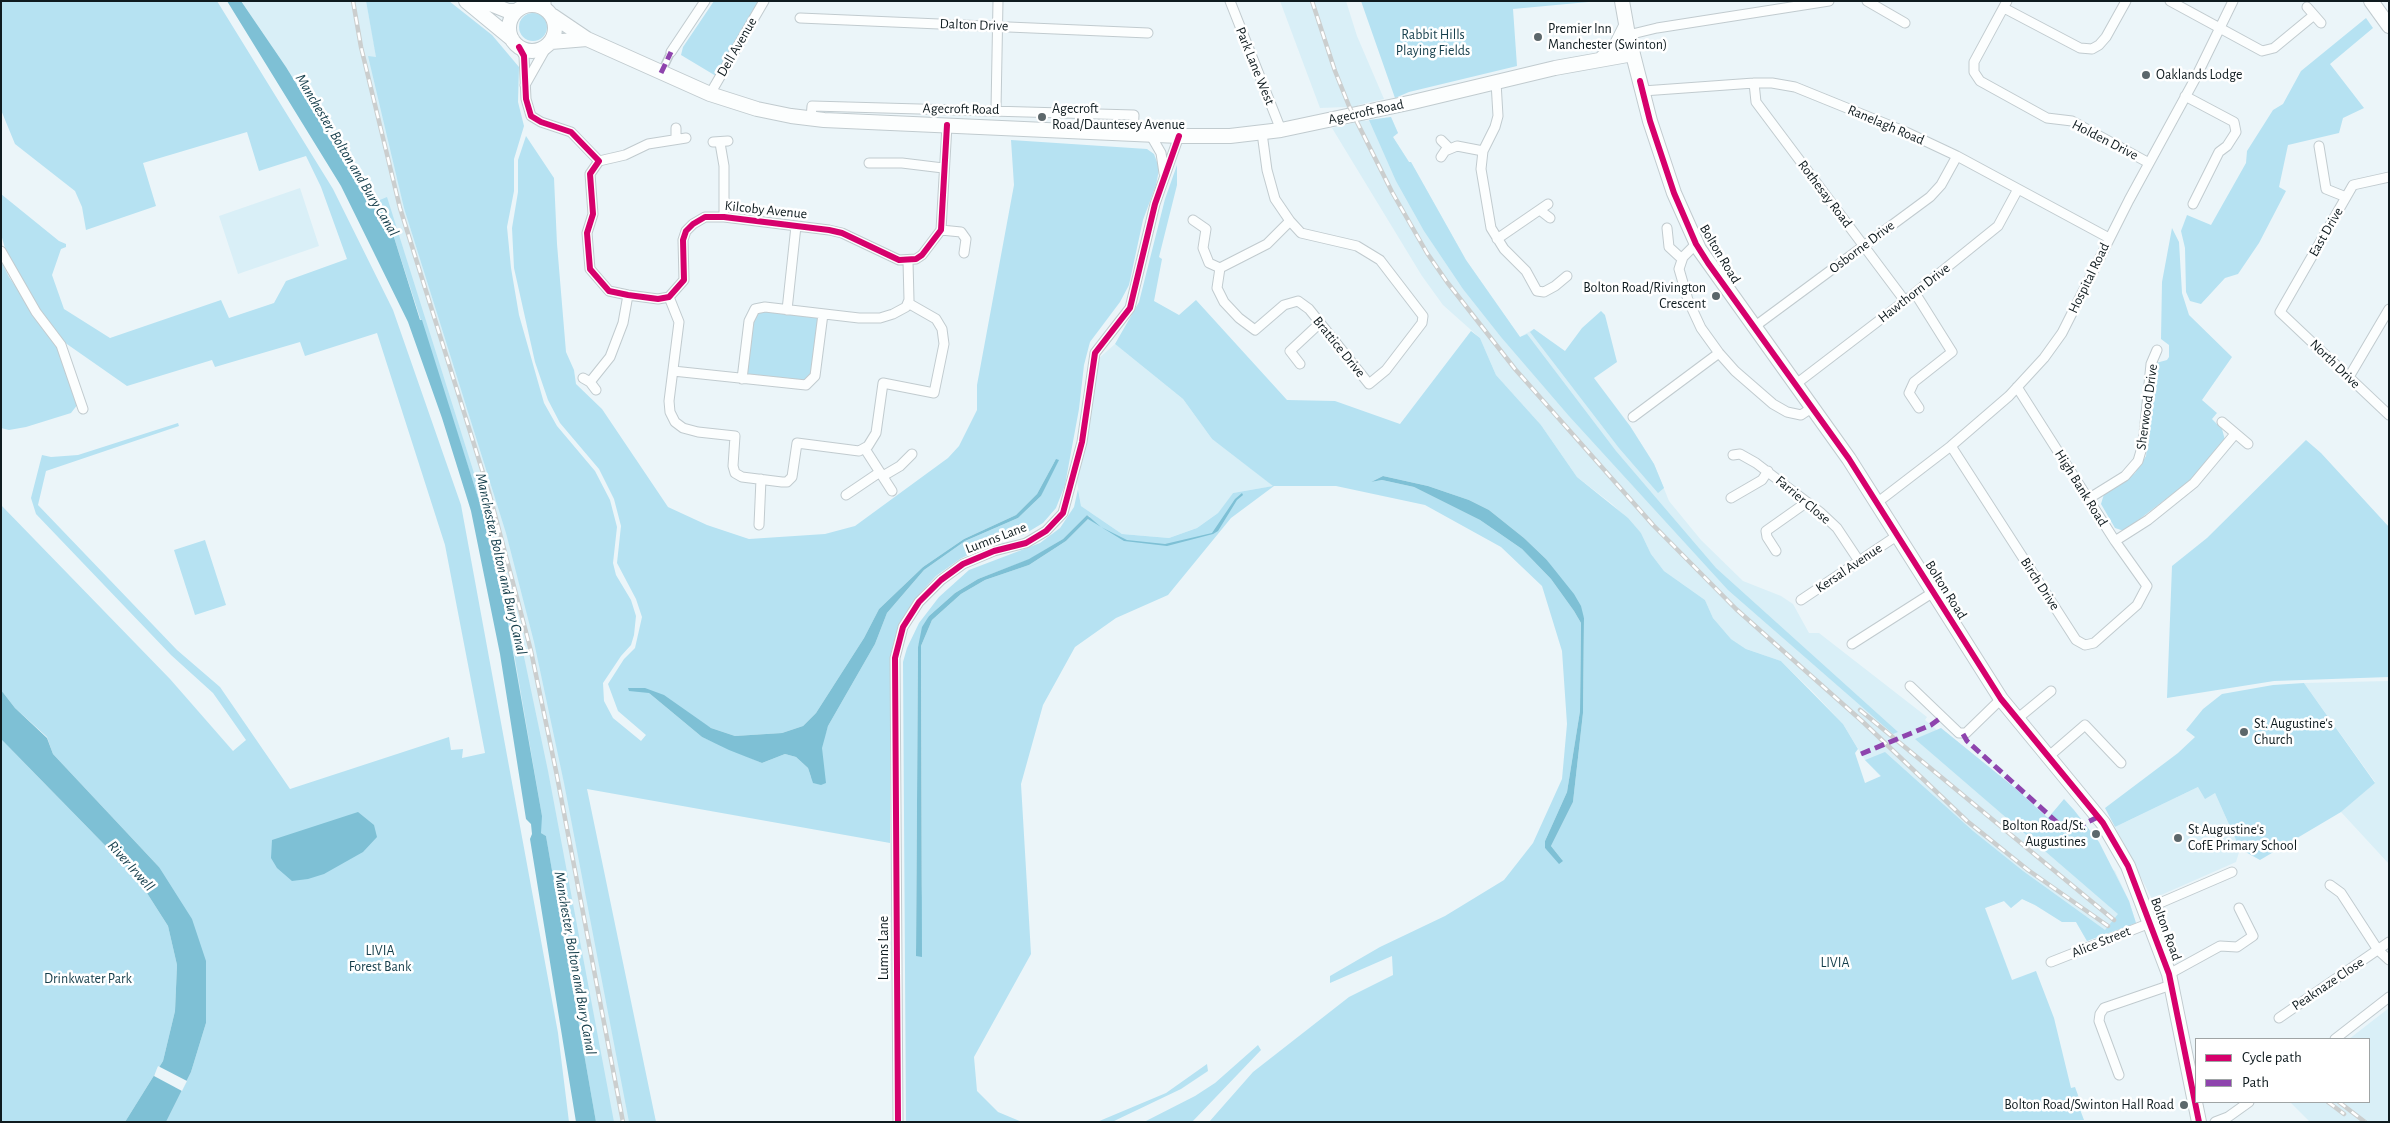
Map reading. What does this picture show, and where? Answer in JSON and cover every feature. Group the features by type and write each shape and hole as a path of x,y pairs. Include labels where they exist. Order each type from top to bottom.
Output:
{"main road":[{"path":"466,1 515,43 533,51 549,44 555,32 548,8 533,4 508,11 483,1"},
{"name":"Bolton Road","path":"1622,1 1634,58 1674,193 1696,244 1813,407 1878,502 1932,593 2001,699 2103,823 2128,866 2146,909 2170,980 2195,1098"},
{"path":"2371,1 2389,26"},
{"path":"515,43 509,24 519,7"},
{"name":"Agecroft Road","path":"548,8 587,39 710,94 757,109 811,118 1179,136 1262,133 1281,130 1598,61 1634,58"},
{"path":"1598,61 1616,46 1627,30"},
{"name":"Agecroft Road","path":"549,44 587,39"},
{"name":"Bolton Road","path":"2196,1103 2200,1122"}],"street":[{"path":"661,73 671,52 705,1"},
{"name":"Dell Avenue","path":"710,94 764,1"},
{"path":"996,109 998,1"},
{"name":"Park Lane West","path":"1230,1 1281,130"},
{"path":"1627,30 1657,28 1829,1"},
{"path":"1867,1 1905,23"},
{"path":"2005,5 2080,48 2092,49 2099,45 2106,37 2126,1"},
{"path":"2170,1 2257,49 2267,51 2274,48 2314,15"},
{"name":"Hospital Road","path":"1878,502 1951,446 2017,387 2044,358 2062,333 2109,238 2185,96 2233,1"},
{"name":"Holden Drive","path":"2005,5 1974,62 1974,72 1980,81 2047,118 2072,121 2149,163"},
{"path":"2307,7 2321,23"},
{"name":"Dalton Drive","path":"800,18 1148,32"},
{"path":"515,43 524,56 526,99 531,116 541,122 571,132 599,161"},
{"path":"525,86 549,44"},
{"path":"1496,82 1498,116 1495,127 1483,151 1481,169 1491,228 1504,250 1526,271 1537,291 1544,292 1567,276"},
{"name":"Ranelagh Road","path":"1643,91 1754,83 1772,83 1795,87 1906,132 1957,156 2109,238"},
{"name":"Rothesay Road","path":"1754,83 1756,102 1905,301"},
{"path":"2185,96 2234,122 2236,132 2228,146 2218,152 2193,204"},
{"name":"Agecroft Road","path":"811,118 812,106 996,109 1134,114 1133,133"},
{"path":"742,379 748,332 753,311 761,307 880,318 900,310 908,303 910,293 908,261 922,255 941,230 946,125"},
{"path":"676,128 681,139 648,144 625,154 599,161 590,174 593,214 587,233 590,269 609,291 628,296 658,299 669,297 679,322 670,405 675,422 683,428 698,432 735,436 733,466 735,473 742,477 787,482 791,479 797,443 856,450 865,449 876,433 883,383 934,393 944,344 942,329 936,320 908,303"},
{"name":"Brattice Drive","path":"1220,268 1217,288 1224,302 1239,318 1255,330 1284,305 1298,301 1309,309 1369,384 1386,370 1422,323 1422,316 1380,260 1357,246 1301,233 1290,221 1275,199 1267,170 1262,133"},
{"path":"1150,134 1161,153 1164,176"},
{"name":"Lumns Lane","path":"898,1122 895,658 903,627 919,602 941,580 963,564 994,551 1026,543 1046,531 1063,512 1082,442 1096,353 1130,308 1164,176 1179,136"},
{"path":"1441,140 1449,148"},
{"path":"721,142 724,166 724,217"},
{"path":"1441,157 1449,148 1466,146 1483,151"},
{"path":"2319,146 2326,189 2346,197"},
{"name":"Osborne Drive","path":"1754,327 1930,196 1941,185 1957,156"},
{"path":"869,163 902,163 943,168"},
{"name":"East Drive","path":"2280,312 2353,185 2389,178"},
{"name":"Hawthorn Drive","path":"1796,384 1905,301 1998,226 2018,189"},
{"path":"1497,239 1545,208 1550,218"},
{"name":"Kilcoby Avenue","path":"669,297 684,280 683,240 686,231 705,217 724,217 842,233 898,260 908,261"},
{"path":"1194,220 1206,229 1203,248 1209,263 1220,268 1267,244 1290,221"},
{"path":"787,310 796,226"},
{"path":"1667,228 1669,247 1682,259"},
{"path":"941,230 961,232 966,239 964,253"},
{"path":"1696,244 1682,259 1679,270 1688,300 1701,328 1719,353 1758,391 1787,412 1801,415 1813,407"},
{"path":"1,251 36,312 61,345 83,408"},
{"path":"1915,293 1952,352 1914,382 1909,393 1919,408"},
{"path":"590,383 610,357 624,323 628,296"},
{"path":"2349,377 2389,309"},
{"name":"North Drive","path":"2280,312 2389,415"},
{"path":"673,371 796,385 810,383 816,376 823,314"},
{"path":"1300,364 1290,351 1320,323"},
{"name":"Sherwood Drive","path":"2088,499 2125,476 2138,461 2143,444 2151,364 2158,350"},
{"path":"1632,417 1719,353"},
{"name":"High Bank Road","path":"2017,387 2114,541 2147,586"},
{"path":"2222,422 2248,444"},
{"path":"2114,541 2148,520 2194,484 2236,434"},
{"name":"Birch Drive","path":"1951,446 2080,643 2085,645 2094,644 2137,605 2147,586"},
{"path":"865,449 892,491"},
{"path":"846,495 900,466 912,454"},
{"name":"Farrier Close","path":"1733,455 1740,454 1768,471 1807,502 1836,528 1859,562"},
{"path":"1731,498 1762,480 1768,471"},
{"path":"759,525 761,479"},
{"path":"1776,551 1767,537 1766,531 1807,502"},
{"name":"Kersal Avenue","path":"1801,600 1898,535"},
{"path":"1852,644 1932,593"},
{"path":"1910,686 1959,733 1966,732 2001,699"},
{"path":"2017,719 2051,692"},
{"path":"2048,757 2085,726 2121,763"},
{"path":"2146,909 2232,872"},
{"path":"2330,885 2341,893 2378,950 2389,960"},
{"path":"2118,1075 2098,1021 2104,1008 2170,980 2220,946 2237,947 2253,936 2239,908"},
{"name":"Alice Street","path":"2052,962 2150,923"},
{"name":"Peaknaze Close","path":"2279,1018 2389,942"},
{"path":"2336,1038 2389,997"},
{"path":"2215,1122 2230,1119 2248,1103"}],"shaded area":[{"path":"241,1 366,1 383,91 469,373 656,1122 596,1122 546,836 541,833 505,607 482,510 392,231 375,202 352,174 286,67"},
{"path":"1280,1 1346,1 1357,36 1384,99 1358,105 1365,121 1391,117 1398,133 1393,137 1409,162 1411,162 1466,260 1520,337 1534,329 1545,337 1630,426 1654,464 1669,501 1701,540 1743,581 1781,596 1793,604 1809,633 1819,633 1927,717 1925,720 1937,730 1941,728 2015,788 2048,819 2115,871 2129,901 2136,923 2087,941 2076,922 2062,922 2022,899 2011,908 2004,901 1985,908 1881,777 1865,760 1843,724 1813,692 1781,661 1746,649 1731,639 1713,618 1705,600 1664,571 1651,554 1641,533 1612,504 1577,477 1541,425 1496,375 1480,338 1443,305 1422,276 1332,128 1353,123 1346,107 1320,108"},
{"path":"300,188 319,246 238,274 219,216"},
{"path":"1115,344 1183,399 1212,439 1274,486 1233,493 1218,513 1197,528 1169,538 1122,534 1081,506 1077,481 1098,359"},
{"path":"2389,681 2389,864 2341,812 2375,782 2304,683"},
{"name":"St Augustine's CofE Primary School","path":"2198,787 2215,793 2240,849 2236,862 2152,899 2115,827"},
{"path":"2389,1008 2389,1122 2310,1122 2291,1103 2370,1103 2370,1038 2350,1038"}],"green space":[{"name":"LIVIA Forest Bank","path":"1,1 217,1 333,189 393,310 461,505 558,1033 569,1122 166,1122 191,1072 206,1023 159,867 53,754 47,737 15,708 1,690 1,505 170,679 233,751 246,740 213,693 171,655 36,514 31,498 42,455 51,457 78,455 178,423 179,426 46,471 38,505 177,650 220,687 290,789 449,737 451,750 463,749 462,758 485,753 445,545 377,333 305,356 300,342 215,367 212,360 127,386 64,342 40,311 6,252 1,234 1,194 59,241 66,244 66,247 61,249 52,275 64,309 110,338 221,300 229,318 274,303 286,281 347,259 321,187 306,156 259,171 247,132 143,163 156,206 86,230 82,207 75,191 15,144 1,110"},
{"path":"366,1 449,1 492,35 519,67 518,102 524,126 514,159 514,191 507,227 511,268 519,315 544,403 557,426 595,471 610,500 617,527 613,563 616,575 631,600 636,616 631,645 621,656 603,683 604,701 613,718 641,741 646,735 618,711 608,684 624,659 635,648 642,617 636,599 617,563 621,526 614,499 599,469 560,423 548,400 535,362 514,268 512,228 518,192 518,160 526,136 554,178 557,244 566,352 574,370 576,384 602,409 668,507 707,525 749,539 825,534 855,526 948,458 959,446 977,410 977,385 1014,185 1011,140 1147,149 1154,154 1160,165 1156,185 1143,220 1129,285 1120,302 1090,342 1084,365 1079,409 1065,485 1056,508 1043,523 1023,535 994,542 960,559 936,576 915,599 900,625 890,658 890,843 587,789 656,1122 629,1122 564,783 534,642 506,533 404,208 368,56 376,57","holes":["1056,459 1041,496 1018,518 965,541 924,570 887,613 875,644 828,726 811,777 808,768 796,757 785,754 762,763 702,737 649,693 711,728 735,736 782,733 803,726 816,713 864,638 879,609 923,567 964,539 1016,515 1037,494"]},
{"path":"714,1 761,1 716,76 681,55 683,47"},
{"name":"Rabbit Hills Playing Fields","path":"1361,1 1599,1 1513,9 1517,66 1409,92 1395,98"},
{"path":"533,13 543,17 547,27 543,37 533,41 523,37 519,27 523,17"},
{"path":"2366,18 2373,28 2330,64 2364,108 2343,118 2339,133 2288,145 2279,187 2286,191 2259,243 2238,274 2225,278 2201,304 2190,301 2186,292 2185,248 2181,231 2187,215 2211,225 2246,163 2247,151 2273,110 2283,104 2301,71"},
{"path":"1391,117 1398,133 1393,137 1409,162 1411,162 1466,260 1520,337 1527,334 1616,451 1716,568 1898,732 1893,734 1728,590 1569,416 1501,337 1463,289 1424,231 1396,181 1369,120"},
{"name":"LIVIA","path":"1177,165 1177,185 1159,257 1162,259 1154,301 1179,315 1196,300 1287,400 1335,401 1400,424 1471,331 1480,338 1496,375 1541,425 1577,477 1628,518 1641,533 1651,554 1664,571 1705,600 1713,618 1731,639 1746,649 1781,661 1843,724 1858,749 1855,753 1865,783 1881,776 1865,760 1885,752 1973,831 2023,871 2105,930 2118,914 1915,739 1941,728 2015,788 2048,818 2064,799 2099,842 2129,901 2136,923 2087,941 2076,922 2062,922 2022,899 2011,908 2004,901 1985,908 2012,980 2036,971 2054,1018 2071,1088 2075,1087 2079,1098 2076,1099 2084,1120 1209,1122 1253,1072 1349,997 1393,975 1392,956 1330,983 1330,976 1380,947 1445,916 1504,880 1533,843 1562,779 1567,724 1562,651 1542,586 1501,547 1425,505 1336,486 1274,486 1231,518 1168,595 1116,618 1075,647 1043,705 1021,784 1031,954 974,1057 977,1091 998,1112 1022,1122 906,1122 903,662 907,648 919,623 939,597 969,570 1040,543 1060,528 1074,507 1078,489 1081,506 1122,534 1169,538 1197,528 1218,513 1233,493 1273,486 1212,439 1183,399 1115,344 1139,302 1165,199","holes":["1383,476 1428,486 1469,500 1489,510 1524,538 1546,559 1584,618 1583,713 1573,802 1551,846 1563,861 1545,848 1545,841 1567,792 1580,711 1581,623 1551,579 1522,549 1480,520 1414,487 1382,480 1371,482","1087,515 1090,517 1066,541 1029,565 985,580 961,594 932,620 921,646 922,886 916,956 918,647 929,616 955,593 978,579 1030,559 1063,539"]},
{"path":"387,197 485,508 523,652 548,771 614,1122 596,1122 546,836 541,833 540,822 542,816 514,653 482,510 392,231 375,202"},
{"path":"2172,228 2179,242 2182,293 2189,315 2232,357 2202,400 2217,413 2212,419 2222,429 2225,440 2192,479 2125,530 2121,530 2115,528 2101,504 2104,494 2135,473 2146,456 2156,363 2167,360 2169,357 2169,345 2161,339 2162,282"},
{"path":"1,261 9,277 57,346 78,404 71,413 26,427 9,430 1,428"},
{"path":"756,310 821,316 813,376 809,382 744,378 749,332"},
{"path":"1601,311 1605,315 1617,362 1594,378 1630,426 1654,464 1664,488 1658,493 1619,448 1530,332 1534,329 1565,351 1582,328"},
{"path":"2306,440 2321,453 2389,527 2389,677 2274,681 2167,698 2172,566 2207,538"},
{"path":"205,540 226,605 195,615 174,550"},
{"path":"2304,683 2375,783 2341,812 2260,860 2240,849 2215,793 2205,799 2198,787 2115,827 2105,808 2178,753 2195,737 2186,730 2203,709 2222,694 2273,685"},
{"name":"Drinkwater Park","path":"1,739 138,879 168,926 177,965 175,1011 163,1061 125,1122 1,1122"},
{"path":"1258,1045 1261,1050 1192,1122 1144,1122 1195,1096 1215,1083"},
{"path":"1207,1064 1208,1071 1181,1089 1112,1122 1097,1122 1166,1093"}],"water":[{"path":"227,1 241,1 286,67 352,174 385,216 392,231 420,320 422,320 482,510 505,607 542,816 541,833 546,836 596,1122 576,1122 530,839 532,834 531,824 526,819 500,654 471,511 442,418 408,322 341,186"},
{"path":"1056,459 1059,460 1041,496 1018,518 965,541 924,570 887,613 875,644 828,726 822,748 826,783 821,785 813,783 808,768 796,757 785,754 762,763 729,750 702,737 649,693 629,691 628,688 645,688 664,695 711,728 735,736 782,733 803,726 816,713 864,638 879,609 923,567 964,539 1016,515 1037,494"},
{"path":"1383,476 1428,486 1469,500 1489,510 1524,538 1546,559 1574,594 1581,606 1584,618 1583,713 1573,802 1551,846 1563,861 1559,864 1545,848 1545,841 1567,792 1580,711 1581,623 1551,579 1522,549 1480,520 1414,487 1382,480 1371,482"},
{"path":"1242,493 1243,495 1237,500 1218,531 1213,534 1167,546 1124,541 1102,527 1127,540 1165,544 1212,533 1235,499"},
{"path":"1087,515 1101,527 1088,519 1066,541 1029,565 985,580 961,594 932,620 921,646 922,957 916,956 918,647 922,627 929,616 955,593 978,579 1029,559 1063,539"},
{"name":"River Irwell","path":"1,690 15,708 47,738 53,754 159,867 192,919 206,961 206,1023 191,1072 166,1122 125,1122 163,1061 175,1011 177,965 168,926 138,879 1,739"},
{"path":"358,812 374,825 377,837 363,852 324,874 308,879 292,881 277,868 271,858 272,840"}],"pier":[{"path":"158,1066 187,1081 182,1091 154,1076"}],"railway":[{"path":"353,1 361,47 400,208 489,492 531,651 556,771 623,1122"},
{"path":"1312,1 1335,71 1349,106 1392,192 1427,253 1447,282 1515,369 1653,525 1736,609 1863,722 1967,821 2028,870 2108,926"},
{"path":"1860,710 2114,920"},
{"path":"2329,1103 2344,1114"},
{"path":"2340,1103 2365,1122"}],"marked path":[{"path":"661,73 671,52"},
{"path":"1861,754 1931,725 1942,717"},
{"path":"1963,734 1967,741 2060,825 2073,829 2098,817"}],"cycle path":[{"path":"519,47 524,56 526,99 531,116 541,122 571,132 599,161 590,174 593,214 587,233 590,269 609,291 628,295 658,299 669,297 684,280 683,240 686,231 705,217 724,217 829,230 842,233 899,260 916,259 922,255 941,230 947,125"},
{"path":"1640,81 1650,121 1674,193 1696,244 1849,459 2001,699 2103,823 2128,866 2169,974 2195,1102"},
{"path":"898,1122 895,658 903,627 919,602 941,580 963,564 994,551 1026,543 1046,531 1063,513 1082,442 1095,353 1130,308 1155,204 1179,136"},
{"path":"2195,1103 2199,1122"}],"place":[{"name":"Premier Inn Manchester (Swinton)","path":"1538,37"},
{"name":"Oaklands Lodge","path":"2146,75"},
{"name":"Agecroft Road/Dauntesey Avenue","path":"1042,117"},
{"name":"Bolton Road/Rivington Crescent","path":"1716,296"},
{"name":"St. Augustine's Church","path":"2244,732"},
{"name":"Bolton Road/St. Augustines","path":"2096,834"},
{"name":"St Augustine's CofE Primary School","path":"2178,838"},
{"name":"Bolton Road/Swinton Hall Road","path":"2184,1105"}],"water label":[{"name":"Manchester, Bolton and Bury Canal","path":"347,155"},
{"name":"Manchester, Bolton and Bury Canal","path":"501,564"},
{"name":"Manchester, Bolton and Bury Canal","path":"575,963"}]}
